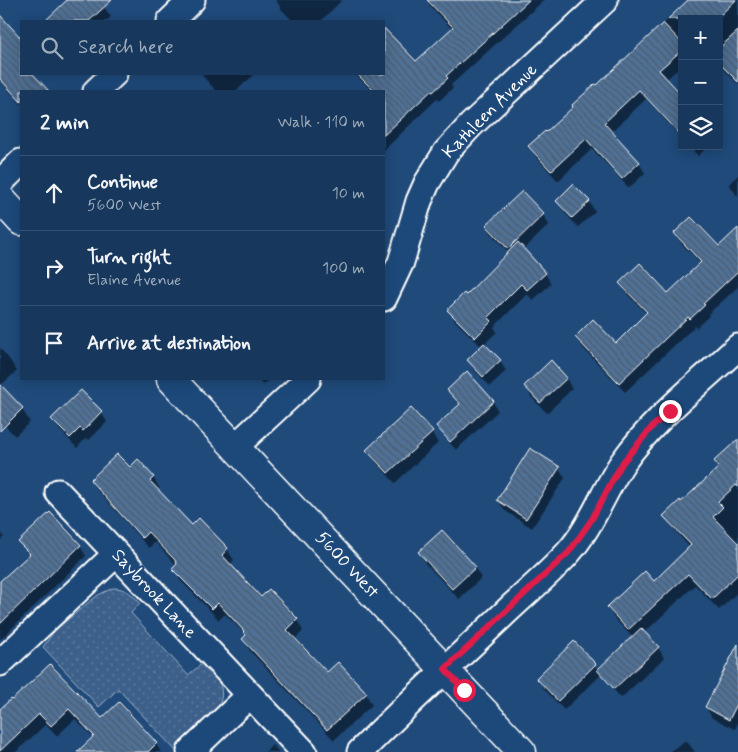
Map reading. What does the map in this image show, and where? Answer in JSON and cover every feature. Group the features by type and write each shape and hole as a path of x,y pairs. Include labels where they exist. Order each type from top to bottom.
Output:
{"main road":[{"path":"0,198 20,220"},
{"name":"5600 West","path":"172,380 522,752"}],"street":[{"path":"171,20 192,0"},
{"name":"Kathleen Avenue","path":"385,296 401,262 419,201 427,183 446,152 471,125 605,0"},
{"path":"97,90 113,75"},
{"path":"0,183 20,163"},
{"path":"360,752 405,706 569,552 589,525 612,481 637,445 652,427 738,347"},
{"path":"236,446 307,380"},
{"name":"Saybrook Lane","path":"58,492 304,752"},
{"path":"0,663 116,554"},
{"path":"190,752 250,695"}],"shaded area":[{"path":"113,588 128,592 140,603 131,613 188,675 203,663 218,680 221,701 216,711 201,729 176,751 118,689 99,707 43,647 55,630 98,595"}],"building":[{"path":"67,0 112,0 90,20 46,20"},
{"path":"427,0 529,0 446,76 448,78 433,92 431,91 385,134 385,90 373,90 358,75 385,75 385,29 416,61 453,27"},
{"path":"688,0 736,0 720,15 678,15 678,19 668,19"},
{"path":"0,15 20,37 20,75 34,75 48,90 20,90 20,101 0,79"},
{"path":"663,23 678,39 678,53 659,70 678,91 678,132 639,90 604,123 640,162 622,179 586,139 551,171 528,146 546,132 595,84 597,85"},
{"path":"738,31 738,82 723,67 723,44"},
{"path":"573,184 590,201 572,218 556,201"},
{"path":"522,191 544,214 508,249 486,225"},
{"path":"691,217 719,246 738,228 738,271 703,304 705,305 690,319 688,317 619,383 575,337 593,319 616,343 647,312 619,283 640,263 668,293 701,262 674,233"},
{"path":"518,242 546,273 527,290 521,284 488,317 492,321 475,338 447,310 464,293 466,295"},
{"path":"484,343 501,360 483,377 467,360"},
{"path":"551,360 567,378 540,403 524,386"},
{"path":"467,371 494,401 450,442 436,426 460,404 447,390"},
{"path":"0,384 23,408 0,431"},
{"path":"81,390 102,411 83,431 80,428 70,438 51,419"},
{"path":"411,408 433,432 388,473 366,450"},
{"path":"738,439 738,487 736,485 718,502 723,507 713,517 738,543 738,574 712,599 688,574 628,630 607,607 645,571 654,581 691,545 663,516 719,467 714,461"},
{"path":"530,448 560,467 526,519 497,500"},
{"path":"117,454 130,467 138,459 154,477 150,481 192,525 199,518 228,548 222,555 261,597 269,589 298,619 287,630 327,672 338,662 367,693 327,730 242,639 246,635 244,631 218,603 212,609 172,569 177,564 175,560 148,532 142,538 90,480"},
{"path":"50,512 81,545 0,624 0,581 30,554 18,542"},
{"path":"442,530 476,567 452,589 418,552"},
{"path":"641,628 659,647 614,689 597,670"},
{"path":"574,641 596,664 558,701 536,678"},
{"path":"738,644 738,702 729,720 705,707"},
{"path":"50,664 102,718 119,702 157,743 148,752 77,752 94,736 69,709 51,726 39,714 0,751 0,709"}],"route":[{"path":"464,690 445,669 569,552 592,519 623,462 652,427 670,411"}]}
